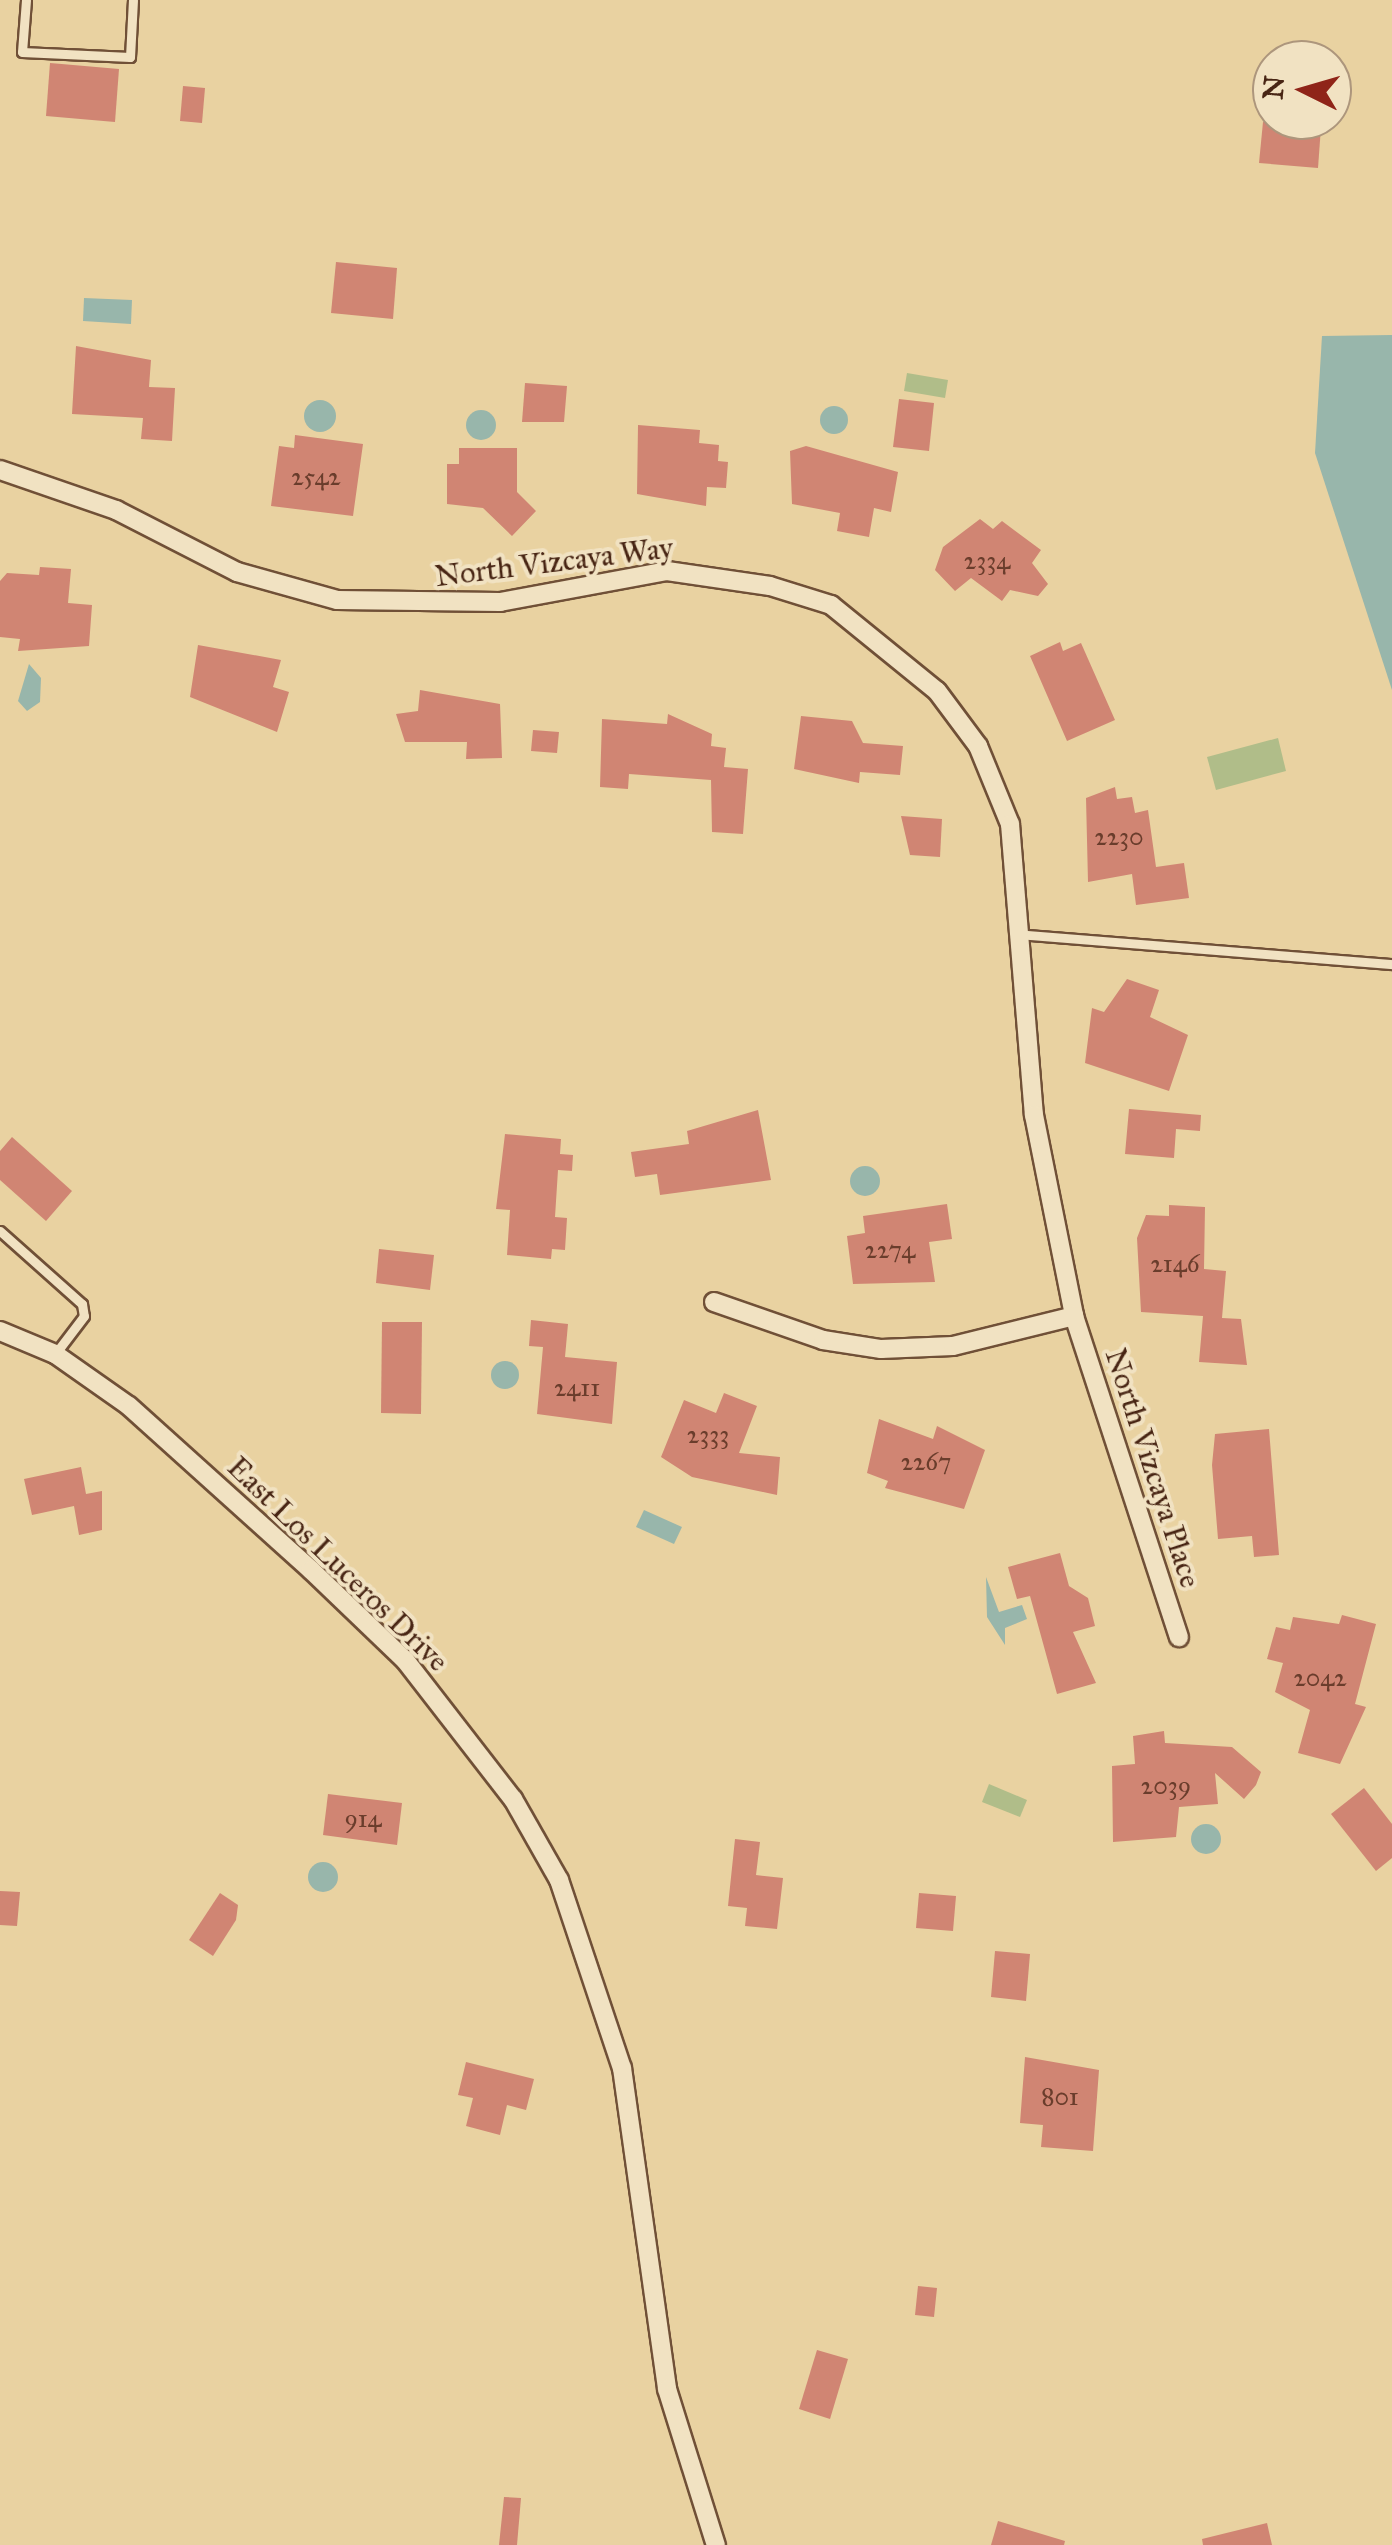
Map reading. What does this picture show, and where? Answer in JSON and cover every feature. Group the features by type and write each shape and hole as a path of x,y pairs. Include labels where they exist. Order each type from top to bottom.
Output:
{"street":[{"name":"North Vizcaya Way","path":"0,470 116,510 237,572 337,600 500,602 667,571 831,605 891,647 978,746 1010,824 1016,934 1034,1116 1074,1316"},
{"path":"714,1302 823,1340 881,1350 953,1346 1074,1316"},
{"name":"North Vizcaya Place","path":"1074,1316 1179,1637"},
{"name":"East Los Luceros Drive","path":"0,1331 55,1354 129,1406 405,1660 513,1799 559,1880 622,2068 667,2389 716,2545"}],"lane":[{"path":"26,0 22,52 130,56 134,0"},
{"path":"1016,934 1392,964"},
{"path":"0,1231 82,1304 84,1316 55,1354"}],"green space":[{"path":"907,373 948,380 945,398 904,391"},
{"path":"1278,738 1286,771 1216,790 1207,757"},
{"path":"989,1784 1027,1800 1020,1817 982,1802"}],"shaded area":[{"path":"84,298 132,300 131,324 83,321"},
{"path":"1392,335 1392,690 1315,453 1322,336"},
{"path":"320,400 331,405 336,416 331,427 320,432 309,427 304,416 309,405"},
{"path":"834,406 844,410 848,420 844,430 834,434 824,430 820,420 824,410"},
{"path":"481,410 495,419 496,425 487,439 481,440 467,431 466,425 475,411"},
{"path":"29,664 41,678 40,702 27,711 18,701"},
{"path":"865,1166 879,1175 880,1181 871,1195 865,1196 851,1187 850,1181 859,1167"},
{"path":"505,1361 515,1365 519,1375 515,1385 505,1389 495,1385 491,1375 495,1365"},
{"path":"644,1510 682,1527 674,1544 636,1527"},
{"path":"986,1577 999,1612 1022,1605 1027,1619 1005,1628 1005,1645 987,1617"},
{"path":"1206,1824 1217,1828 1221,1839 1217,1850 1206,1854 1195,1850 1191,1839 1195,1828"},
{"path":"323,1862 333,1867 338,1877 333,1887 323,1892 313,1887 308,1877 313,1867"}],"building":[{"path":"50,63 119,69 115,122 46,116"},
{"path":"183,86 205,88 202,123 180,121"},
{"path":"1261,140 1320,140 1318,168 1259,163"},
{"path":"336,262 397,268 393,319 331,313"},
{"path":"76,346 151,360 149,387 175,388 172,441 141,439 143,418 72,414"},
{"path":"525,383 567,386 564,422 522,422"},
{"path":"899,399 934,403 929,451 893,447"},
{"path":"638,425 700,430 699,443 719,445 718,461 728,462 726,488 707,487 706,506 637,494"},
{"path":"295,435 363,444 353,516 271,506 279,446 294,448"},
{"path":"806,446 898,472 891,512 874,508 869,537 837,531 840,513 792,504 790,451"},
{"path":"459,448 517,448 517,492 536,511 512,536 483,508 447,504 447,464 459,464"},
{"path":"980,519 993,529 1002,521 1041,550 1032,563 1048,584 1038,596 1010,590 1002,601 971,578 955,591 935,570 943,547"},
{"path":"40,567 71,569 68,603 92,605 89,646 18,651 20,639 0,637 0,581 7,573 39,575"},
{"path":"1060,642 1063,651 1081,643 1115,720 1067,741 1030,656"},
{"path":"198,645 281,660 273,687 289,692 277,732 190,697"},
{"path":"420,690 500,704 502,758 466,759 467,742 405,742 396,714 418,711"},
{"path":"668,714 712,734 711,746 726,748 724,767 748,769 743,834 712,832 711,780 629,774 628,789 600,787 602,719 667,724"},
{"path":"801,716 852,721 863,743 903,746 900,775 860,772 859,783 794,769"},
{"path":"533,730 559,732 557,753 531,751"},
{"path":"1115,787 1117,799 1132,797 1135,813 1148,810 1156,867 1184,863 1189,898 1136,905 1132,874 1088,882 1086,798"},
{"path":"901,816 942,819 940,857 910,855"},
{"path":"1127,979 1159,990 1150,1017 1188,1035 1169,1091 1085,1063 1092,1008 1104,1012"},
{"path":"1129,1109 1201,1115 1200,1131 1176,1129 1174,1158 1125,1154"},
{"path":"758,1110 771,1180 660,1195 657,1174 635,1177 631,1152 689,1144 687,1131"},
{"path":"505,1134 561,1139 560,1154 573,1155 572,1171 558,1170 555,1217 567,1218 565,1250 552,1249 551,1259 507,1255 510,1210 496,1209"},
{"path":"12,1137 72,1191 46,1221 0,1180 0,1151"},
{"path":"947,1204 952,1239 929,1242 935,1282 853,1284 847,1236 865,1233 863,1216"},
{"path":"1169,1205 1205,1207 1204,1269 1226,1271 1222,1318 1241,1319 1247,1365 1199,1362 1203,1316 1141,1312 1137,1238 1146,1215 1169,1216"},
{"path":"379,1249 434,1255 430,1290 376,1283"},
{"path":"531,1320 568,1324 565,1357 617,1362 612,1424 537,1414 543,1347 529,1346"},
{"path":"382,1322 422,1322 421,1414 381,1413"},
{"path":"724,1393 757,1406 739,1453 780,1457 777,1495 692,1477 661,1457 684,1400 716,1413"},
{"path":"879,1419 933,1439 937,1426 985,1450 964,1509 885,1488 888,1481 867,1473"},
{"path":"1269,1429 1279,1555 1254,1557 1252,1536 1218,1539 1212,1465 1215,1434"},
{"path":"81,1467 86,1494 102,1491 102,1530 79,1535 74,1506 32,1515 24,1479"},
{"path":"1060,1553 1069,1586 1088,1598 1095,1626 1073,1632 1096,1683 1057,1694 1030,1596 1017,1599 1008,1567"},
{"path":"1342,1615 1376,1624 1355,1704 1366,1707 1340,1764 1298,1753 1310,1710 1275,1692 1283,1663 1267,1659 1276,1627 1290,1630 1293,1617 1339,1624"},
{"path":"1164,1731 1165,1743 1232,1747 1261,1772 1256,1785 1244,1799 1215,1773 1218,1804 1179,1807 1176,1837 1113,1842 1112,1766 1135,1764 1133,1736"},
{"path":"1364,1788 1392,1824 1392,1858 1376,1871 1331,1814"},
{"path":"328,1794 402,1803 397,1845 323,1835"},
{"path":"735,1839 760,1842 756,1875 783,1878 777,1929 745,1926 747,1908 728,1906"},
{"path":"0,1891 20,1892 17,1926 0,1925"},
{"path":"220,1893 238,1905 236,1920 213,1956 189,1940"},
{"path":"919,1893 956,1896 953,1931 916,1928"},
{"path":"995,1951 1030,1954 1026,2001 991,1997"},
{"path":"1025,2057 1099,2070 1093,2151 1041,2147 1043,2125 1020,2123"},
{"path":"466,2062 534,2079 526,2110 507,2105 500,2135 466,2126 473,2098 458,2095"},
{"path":"918,2286 937,2288 934,2317 915,2315"},
{"path":"817,2350 848,2359 830,2419 799,2409"},
{"path":"504,2497 521,2498 517,2545 499,2545"},
{"path":"998,2521 1065,2541 1064,2545 991,2545"},
{"path":"1267,2523 1272,2545 1203,2545 1202,2539"}]}
